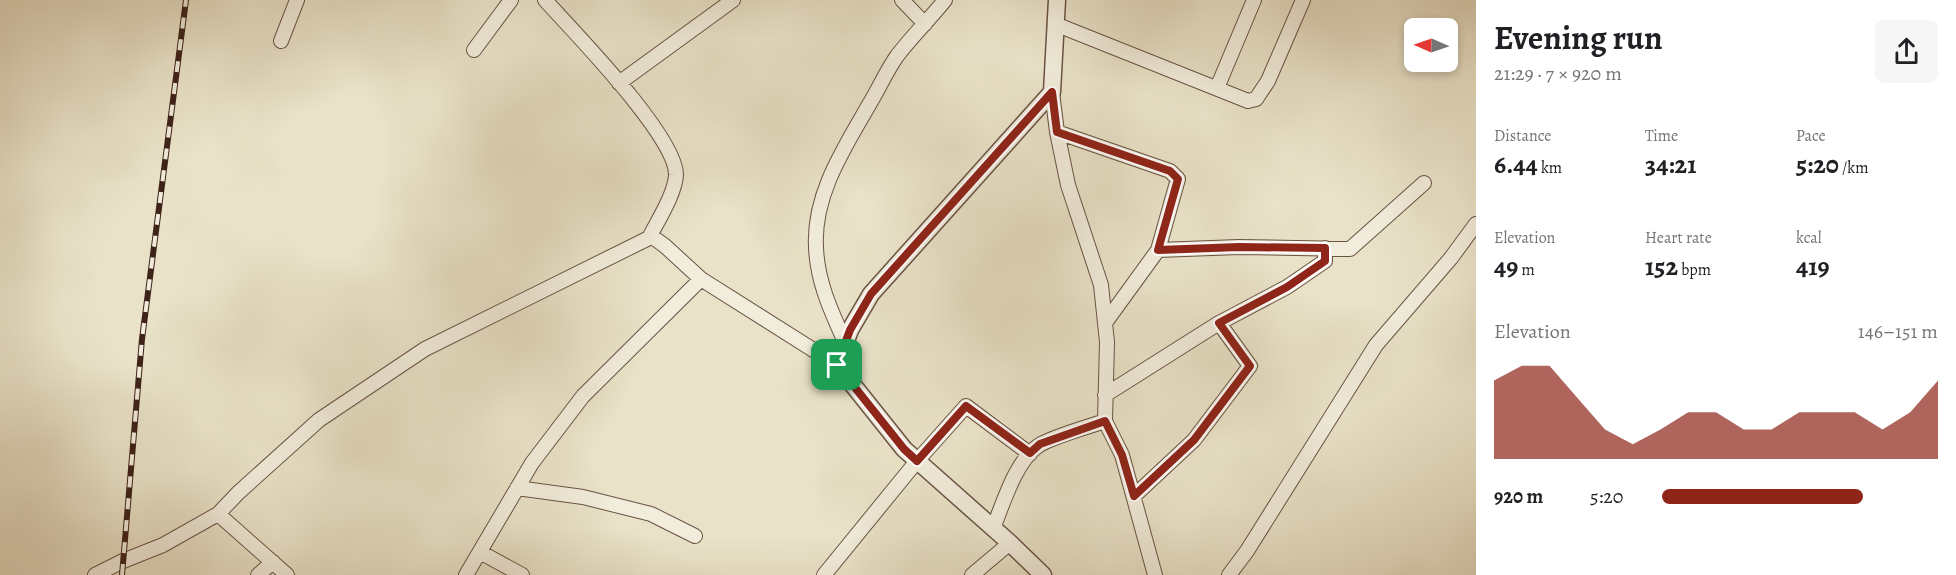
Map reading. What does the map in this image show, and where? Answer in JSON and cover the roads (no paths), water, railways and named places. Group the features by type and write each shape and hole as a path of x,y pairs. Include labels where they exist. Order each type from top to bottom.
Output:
{"street":[{"path":"281,41 297,0"},
{"path":"474,50 511,0"},
{"path":"545,0 650,120 663,141 675,170 675,176 671,193 649,238"},
{"path":"619,83 733,0"},
{"path":"902,0 925,24"},
{"path":"845,342 823,290 818,266 817,221 825,189 841,154 896,57 945,0"},
{"path":"1057,0 1052,92 1057,132 1068,185 1101,285 1107,342 1105,421 1122,455 1155,575"},
{"path":"1217,88 1254,0"},
{"path":"1055,24 1244,100 1256,99 1268,81 1303,0"},
{"path":"837,365 850,330 871,294 1052,92"},
{"path":"1057,132 1170,171 1178,179 1158,250 1105,323"},
{"path":"1158,250 1239,247 1350,249 1424,183"},
{"path":"1229,575 1247,551 1376,345 1451,258 1476,224"},
{"path":"95,575 163,545 218,513 319,420 425,349 649,238 654,238 665,246 701,279 837,365 904,449 1043,575"},
{"path":"1106,395 1219,323 1287,287 1325,261 1325,248"},
{"path":"466,575 532,463 583,396 701,279"},
{"path":"1134,496 1194,440 1250,366 1219,323"},
{"path":"824,575 917,461 966,406 1030,453"},
{"path":"993,528 1021,464 1030,453 1040,444 1105,421"},
{"path":"517,488 583,497 651,514 696,536"},
{"path":"218,513 287,575"},
{"path":"972,575 1010,543"},
{"path":"480,552 522,575"},
{"path":"258,575 273,562"}],"railway":[{"path":"122,575 142,339 186,0"}]}
